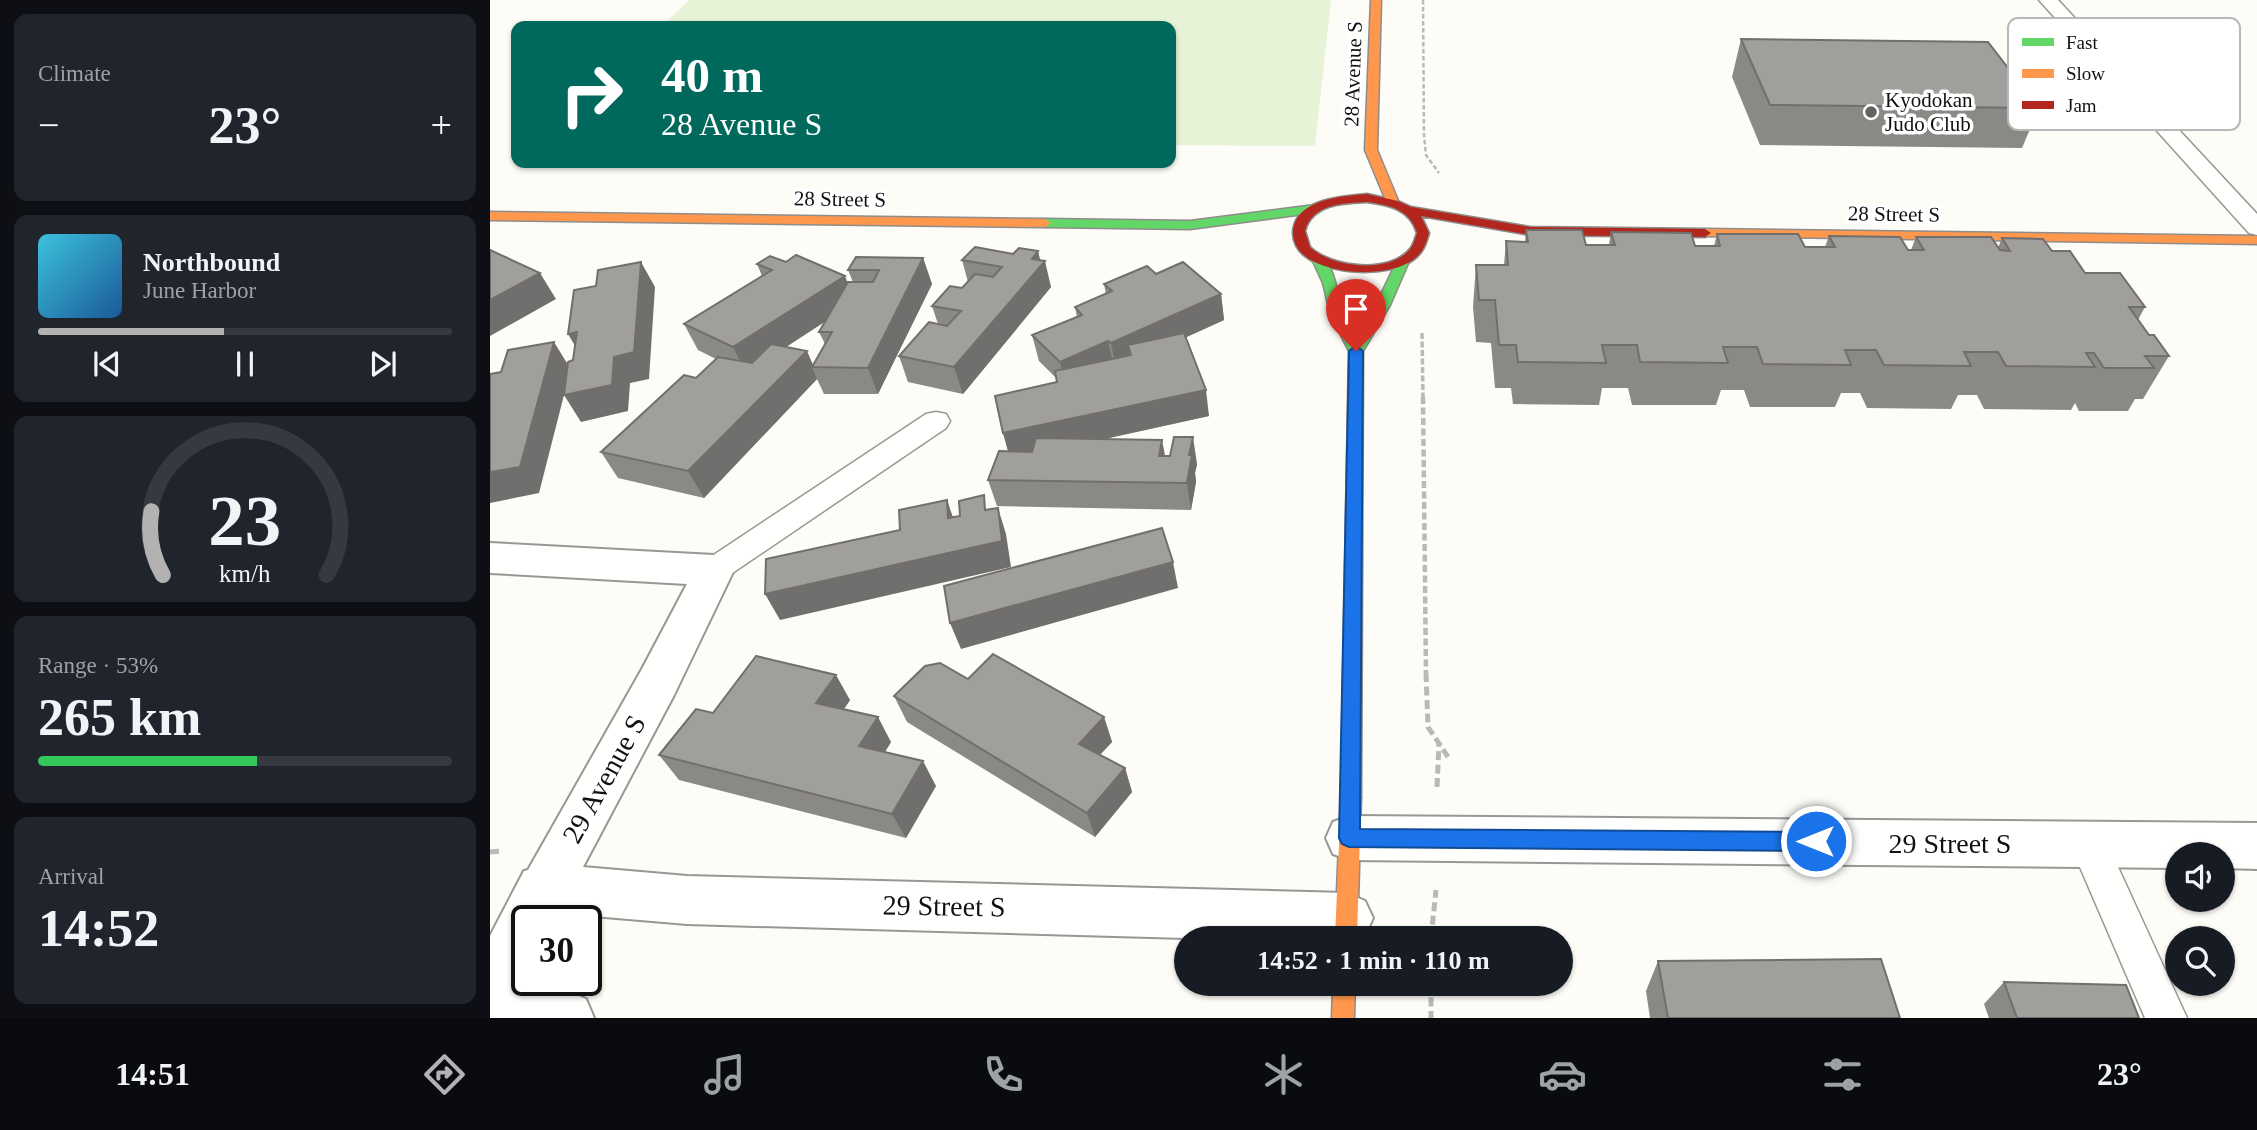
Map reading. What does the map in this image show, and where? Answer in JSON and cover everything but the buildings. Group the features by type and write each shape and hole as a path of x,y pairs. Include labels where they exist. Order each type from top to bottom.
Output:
{"street":[{"name":"28 Avenue S","path":"1371,150 1376,0"},
{"path":"1356,351 1417,253 1424,237 1423,225 1415,215 1401,206 1371,150 1359,164"},
{"path":"1338,187 1322,206 1304,219 1298,229 1300,240 1318,259 1329,283 1337,313 1356,351 1346,926"},
{"path":"1190,225 1367,198 1530,231"},
{"name":"28 Street S","path":"490,216 1190,225"},
{"path":"1190,225 1228,236"},
{"path":"1491,241 1530,231"},
{"name":"28 Street S","path":"1530,231 2257,240"},
{"path":"1283,244 1304,246"},
{"path":"1318,259 1340,266 1363,268 1417,253"},
{"path":"490,558 714,569"},
{"name":"29 Avenue S","path":"490,988 542,888 658,682 714,569"},
{"name":"29 Street S","path":"1349,838 2257,846"},
{"name":"29 Street S","path":"542,888 687,900 1299,926"},
{"path":"1343,1018 1344,996"},
{"path":"490,1016 567,1018"}],"lane":[{"path":"2048,0 2064,18"},
{"path":"2167,130 2257,229"},
{"path":"714,569 936,421"},
{"path":"2089,844 2166,1018"}],"path":[{"path":"1423,0 1426,155 1434,170 1442,176"},
{"path":"1422,327 1426,706 1428,727 1448,757"},
{"path":"1433,926 1436,906"},
{"path":"1431,996 1431,1018"}],"green space":[{"path":"689,0 1331,0 1315,146 1176,145 1176,21 667,21"}],"traffic: fast":[{"path":"1045,223 1190,225 1315,209"},
{"path":"1318,259 1329,283 1337,313 1356,351 1351,797"},
{"path":"1356,351 1383,305 1404,259"}],"traffic: slow":[{"path":"1376,0 1371,150 1393,203"},
{"path":"490,216 1045,223"},
{"path":"1705,233 2257,240"},
{"path":"1346,926 1351,797"},
{"path":"1343,1018 1344,996"}],"traffic: jam":[{"path":"1367,198 1402,207 1416,217 1423,233 1418,248 1408,258 1393,265 1358,268 1323,261 1306,250 1299,231 1307,214 1326,204 1367,198"},
{"path":"1408,210 1530,231 1705,233"}],"place":[{"name":"Kyodokan Judo Club","path":"1871,112"}],"route":[{"path":"1356,351 1349,838 1816,841"}]}
